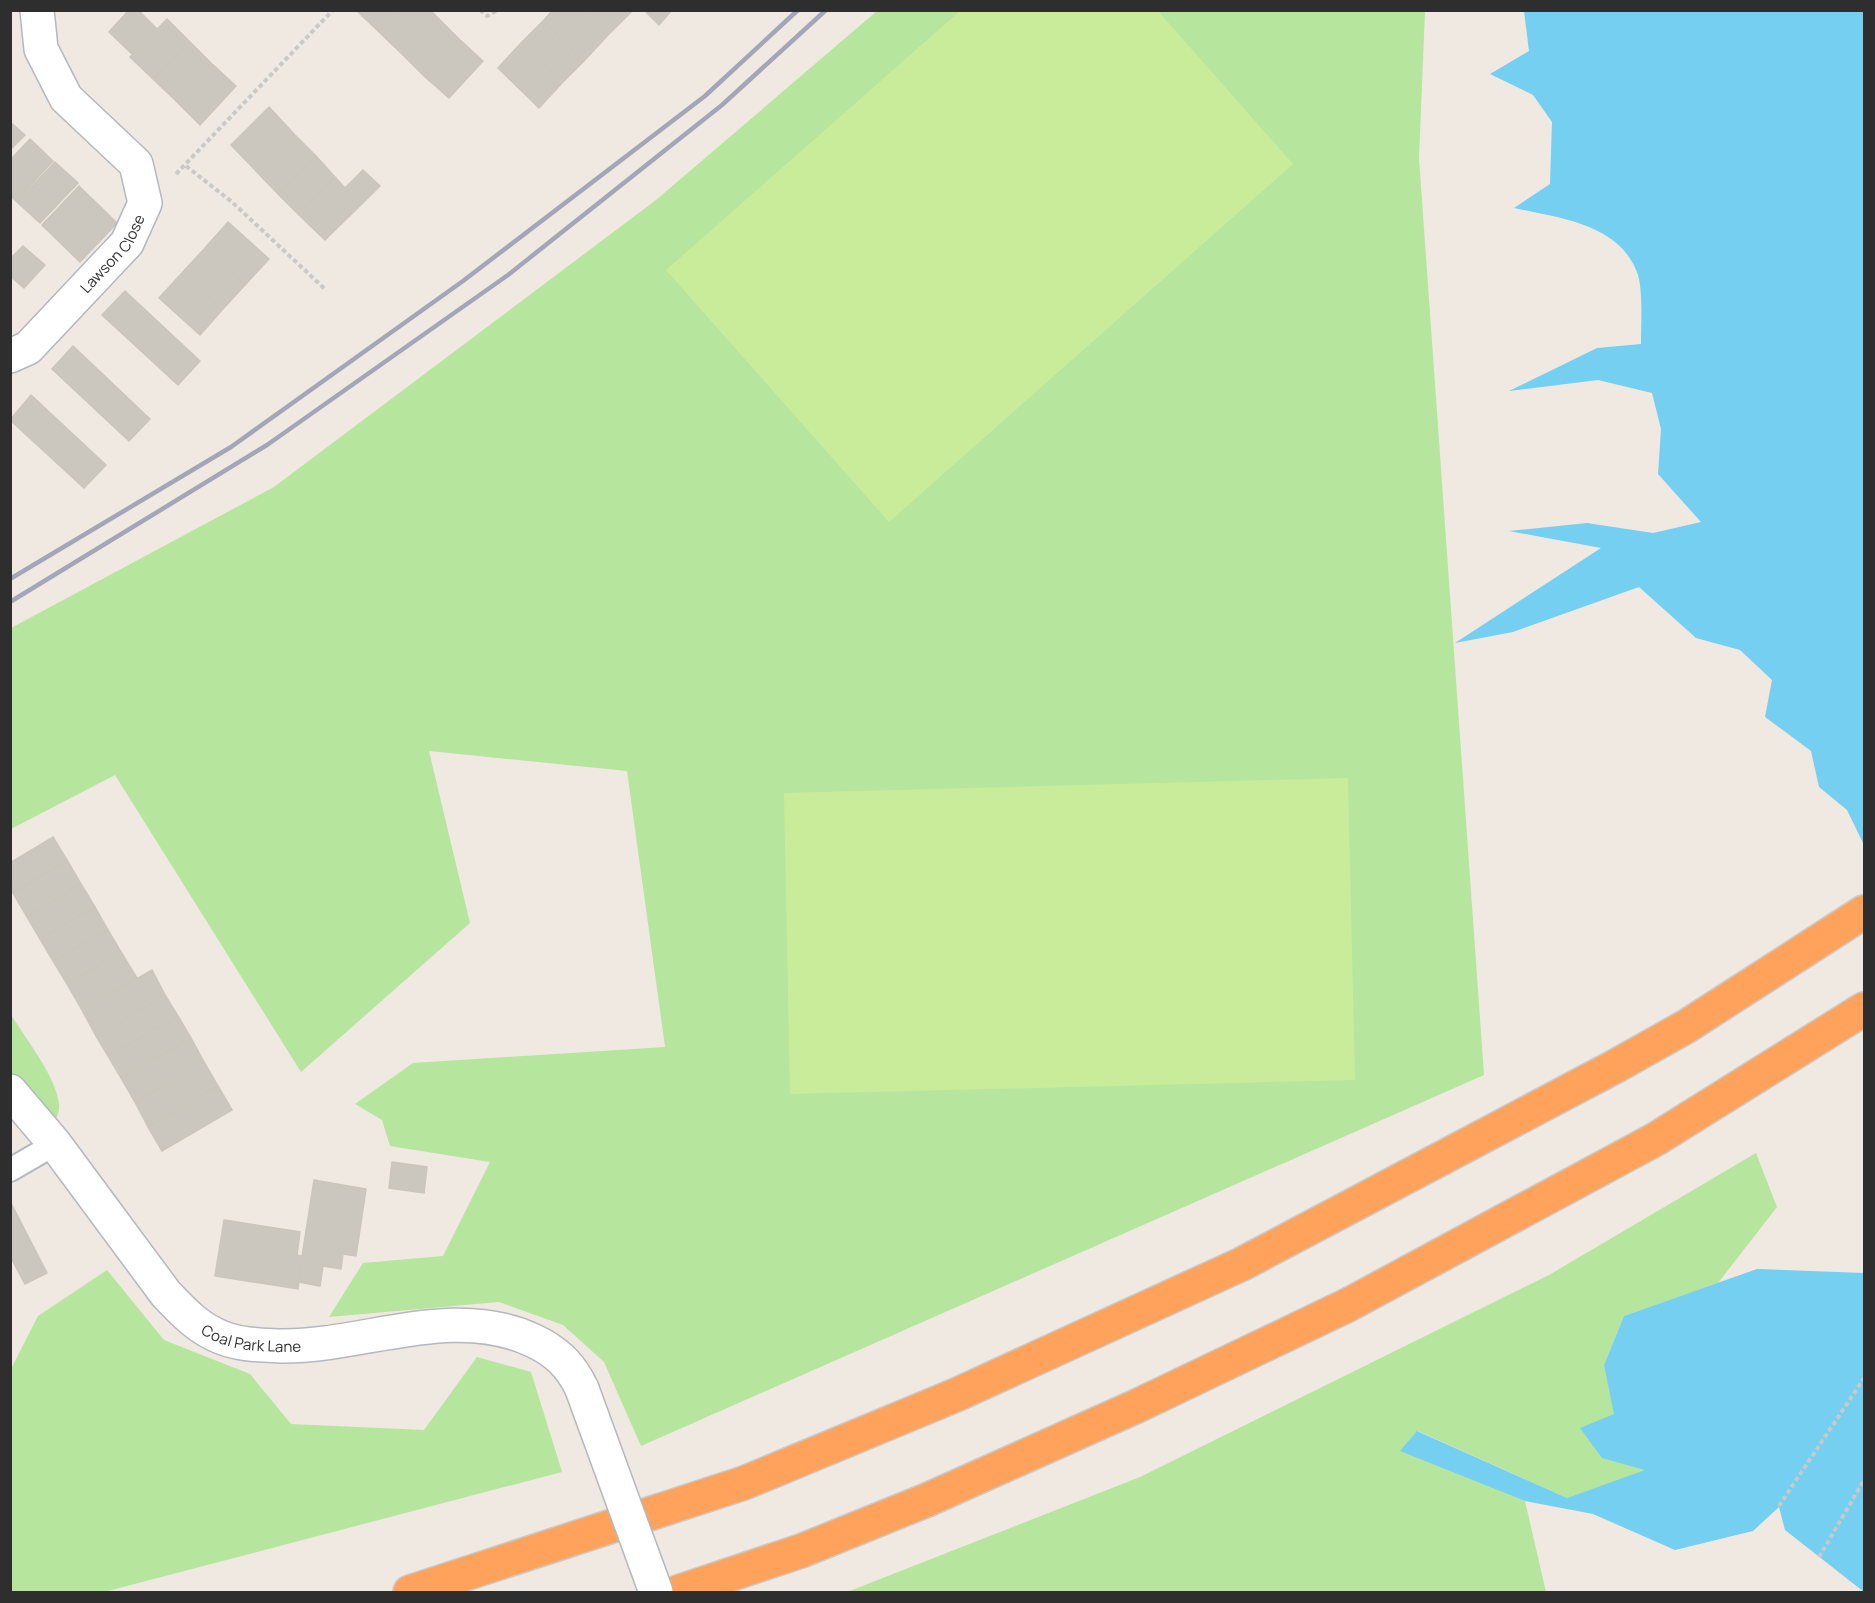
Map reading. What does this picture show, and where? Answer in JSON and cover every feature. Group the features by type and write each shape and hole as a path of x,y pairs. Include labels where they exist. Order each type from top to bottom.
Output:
{"highway":[{"path":"410,1593 744,1483 914,1413 1242,1264 1687,1026 1864,912"},
{"path":"678,1593 801,1551 859,1528 1137,1406 1348,1305 1656,1139 1864,1009"}],"street":[{"name":"Lawson Close","path":"10,357 28,348 128,243 145,203 136,164 66,98 41,49 37,10"},
{"name":"Coal Park Lane","path":"10,1091 55,1144 166,1294 186,1315 223,1338 241,1343 327,1345 464,1324 487,1325 512,1331 548,1348 568,1364 582,1389 656,1593"}],"lane":[{"path":"10,1170 55,1144"}],"path":[{"path":"145,203 186,166 333,10"},
{"path":"480,10 487,16 498,10"},
{"path":"186,166 232,202 326,290"},
{"path":"1779,1506 1864,1378"},
{"path":"1819,1557 1864,1480"}],"green space":[{"path":"877,11 1425,11 1419,158 1484,1075 641,1446 604,1362 563,1325 499,1302 329,1317 363,1263 443,1256 490,1162 390,1146 382,1120 355,1104 413,1063 665,1047 627,771 429,751 470,923 301,1072 115,775 11,829 11,628 274,487 656,200"},
{"path":"960,11 1158,11 1293,164 889,522 666,270"},
{"path":"1348,778 1355,1080 790,1094 784,793"},
{"path":"10,1013 39,1057 57,1093 59,1104 57,1116 46,1132 11,1087"},
{"path":"1756,1153 1777,1207 1718,1283 1624,1316 1604,1365 1615,1414 1647,1470 1567,1498 1418,1431 1401,1451 1525,1501 1546,1592 847,1592 1140,1477 1549,1275"},
{"path":"107,1270 164,1340 250,1374 291,1424 424,1430 477,1357 531,1372 562,1472 104,1592 11,1592 11,1369 38,1316"}],"water":[{"path":"1524,11 1864,11 1864,845 1847,810 1819,787 1811,751 1765,717 1772,680 1740,650 1696,638 1639,587 1513,632 1455,643 1601,548 1509,531 1587,523 1653,533 1701,522 1658,474 1661,429 1652,393 1598,380 1509,391 1597,348 1641,344 1640,282 1630,258 1618,244 1603,234 1569,220 1514,208 1550,184 1552,122 1533,95 1490,74 1529,51"},
{"path":"1757,1269 1864,1273 1864,1592 1785,1530 1779,1507 1753,1531 1675,1550 1593,1514 1525,1501 1400,1451 1417,1431 1567,1498 1645,1470 1602,1458 1580,1428 1614,1414 1604,1365 1624,1316"}],"building":[{"path":"129,10 138,10 157,29 132,54 109,32"},
{"path":"356,10 398,10 378,31"},
{"path":"398,10 430,10 436,16 402,54 378,31"},
{"path":"553,10 581,10 607,36 584,61 543,21"},
{"path":"581,10 630,10 631,12 607,36"},
{"path":"644,10 672,10 659,25"},
{"path":"436,16 459,39 424,76 402,54"},
{"path":"167,19 190,42 153,79 130,57"},
{"path":"543,21 584,61 562,83 521,43"},
{"path":"459,39 483,61 449,98 424,76"},
{"path":"190,42 211,63 175,100 153,79"},
{"path":"521,43 562,83 539,108 498,68"},
{"path":"211,63 236,86 200,125 175,100"},
{"path":"269,107 294,134 256,171 231,145"},
{"path":"10,122 25,135 10,150"},
{"path":"294,134 316,156 278,194 256,171"},
{"path":"30,139 53,161 16,201 10,196 10,160"},
{"path":"316,156 335,177 298,214 278,194"},
{"path":"55,162 78,183 40,223 17,202"},
{"path":"363,170 380,186 325,240 298,214 335,177 345,188"},
{"path":"79,186 117,223 80,262 42,225"},
{"path":"228,222 269,259 245,285 205,248"},
{"path":"23,246 45,265 24,288 10,276 10,259"},
{"path":"205,248 245,285 222,310 181,274"},
{"path":"181,274 222,310 200,335 159,298"},
{"path":"125,291 200,361 178,385 102,315"},
{"path":"73,346 150,419 129,441 52,369"},
{"path":"31,395 106,465 84,488 10,420"},
{"path":"53,837 67,860 13,893 10,863"},
{"path":"67,860 81,884 27,917 13,893"},
{"path":"81,884 95,907 40,939 27,917"},
{"path":"95,907 108,930 53,961 40,939"},
{"path":"108,930 121,952 67,984 53,961"},
{"path":"121,952 137,978 82,1010 67,984"},
{"path":"152,970 165,995 96,1036 82,1010"},
{"path":"165,995 178,1016 108,1056 96,1036"},
{"path":"178,1016 191,1038 121,1078 108,1056"},
{"path":"191,1038 204,1062 135,1102 121,1078"},
{"path":"204,1062 218,1086 148,1127 135,1102"},
{"path":"218,1086 232,1110 162,1151 148,1127"},
{"path":"392,1162 427,1167 424,1193 389,1188"},
{"path":"314,1180 366,1189 356,1256 343,1254 341,1269 323,1266 320,1286 298,1282"},
{"path":"12,1205 47,1273 25,1284 10,1256"},
{"path":"224,1220 300,1232 297,1255 302,1256 298,1289 215,1276"}],"railway":[{"path":"10,579 231,447 463,281 705,96 798,10"},
{"path":"10,602 267,445 508,275 722,105 826,10"}]}
